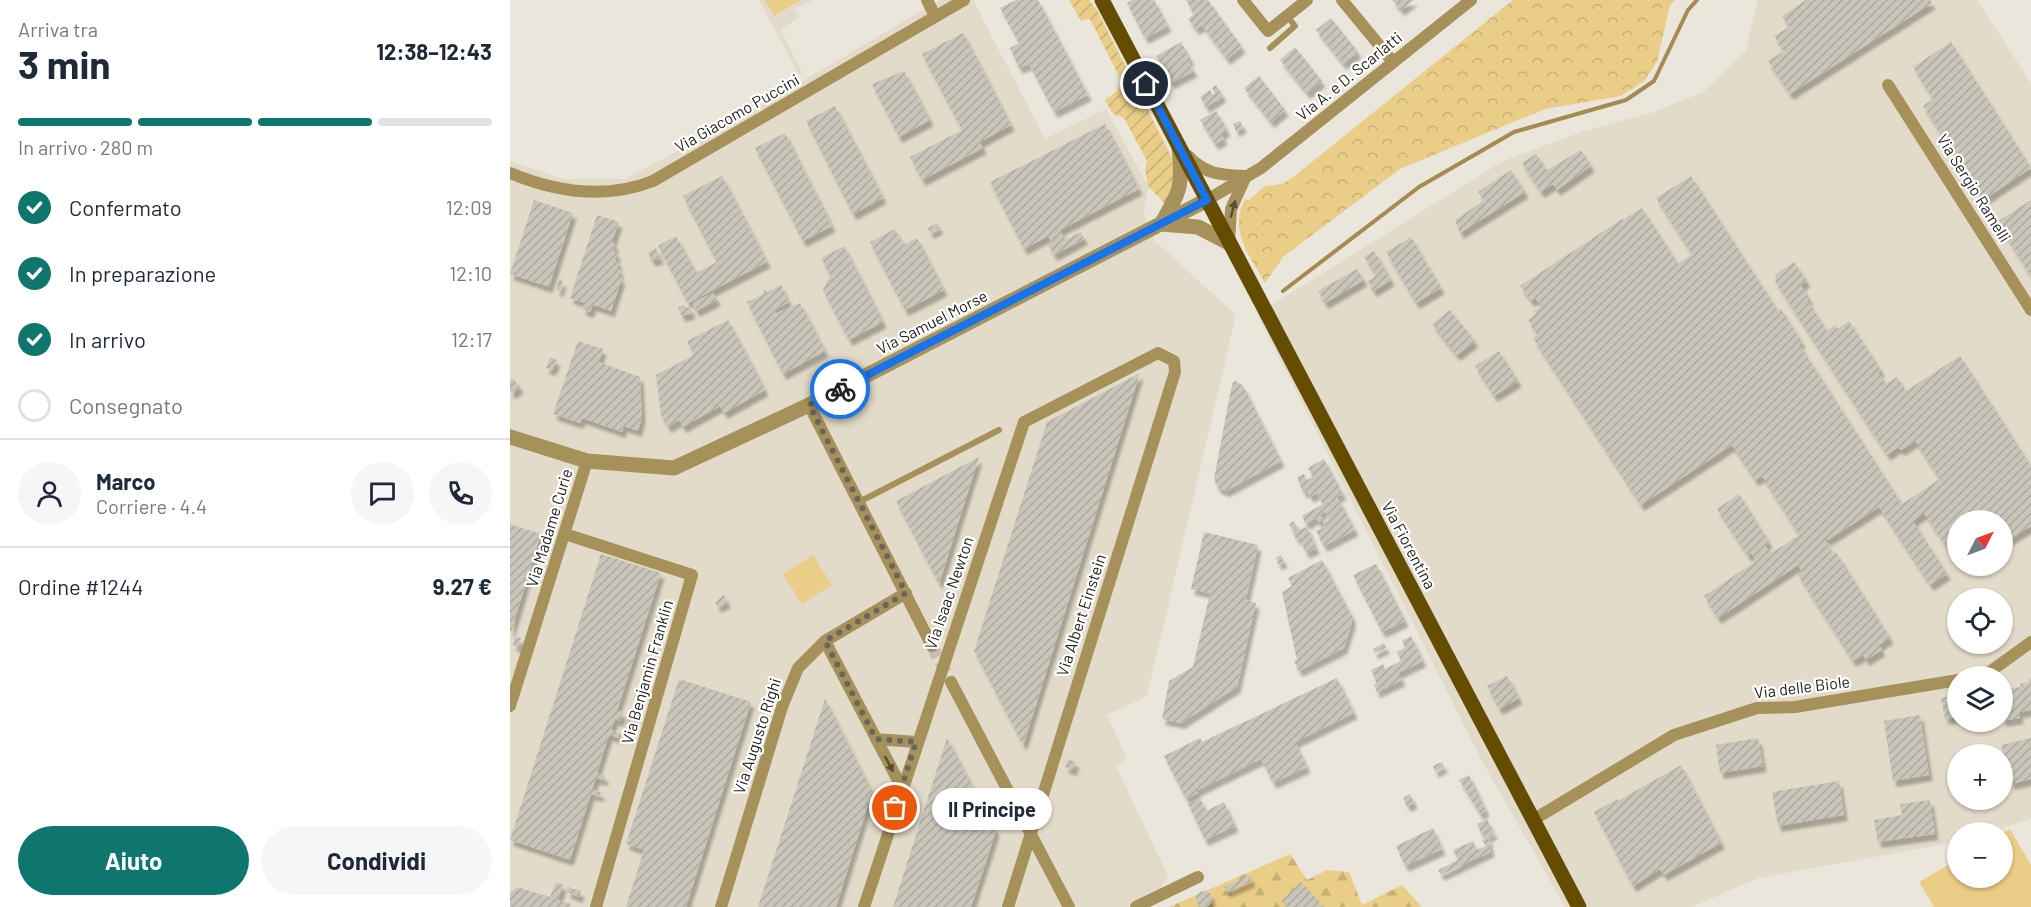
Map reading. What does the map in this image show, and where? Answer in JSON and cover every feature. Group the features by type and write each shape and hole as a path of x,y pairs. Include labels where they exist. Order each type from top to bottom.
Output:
{"main road":[{"name":"Via Fiorentina","path":"1102,0 1579,907"}],"street":[{"path":"927,0 935,16"},
{"name":"Via Giacomo Puccini","path":"511,173 568,191 604,193 631,190 653,181 705,152 964,0"},
{"path":"1243,0 1268,31 1307,0"},
{"path":"1342,0 1394,62"},
{"name":"Via A. e D. Scarlatti","path":"1207,200 1261,168 1471,0"},
{"name":"Via Sergio Ramelli","path":"1888,85 2031,310"},
{"path":"1179,147 1199,168 1214,175 1246,176 1231,209 1230,243 1198,227 1161,224 1179,194 1182,175 1179,147"},
{"name":"Via Samuel Morse","path":"510,436 587,461 674,468 809,405 1207,200"},
{"name":"Via Albert Einstein","path":"1008,907 1175,372 1174,361 1164,354 1158,353 1148,357"},
{"name":"Via Isaac Newton","path":"864,907 916,742 1024,422 1148,357"},
{"path":"809,405 932,646"},
{"name":"Via Madame Curie","path":"510,706 587,461"},
{"name":"Via Benjamin Franklin","path":"565,534 692,575 596,907"},
{"name":"Via Augusto Righi","path":"721,907 782,707 798,668 825,641 906,593"},
{"path":"825,641 902,788"},
{"path":"1998,666 2031,642"},
{"path":"951,682 1069,907"},
{"name":"Via delle Biole","path":"1533,820 1674,735 1757,708 1795,707 1947,682"},
{"path":"876,739 916,742"},
{"path":"1136,907 1198,877"}],"lane":[{"path":"1270,48 1295,26 1287,16"},
{"path":"859,502 999,430"}],"shaded area":[{"path":"759,0 813,0 795,9 799,17 781,30 802,72 799,75"},
{"path":"940,0 973,0 1045,139 1106,109 1148,186 1144,215 1155,241 1236,315 1147,696 1107,715 1127,758 1116,766 1168,876 1151,907 510,907 510,161 564,179 625,179 740,118"},
{"path":"1758,0 1977,0 2031,83 2031,819 2013,825 2013,822 1947,822 1947,844 1759,878 1691,907 1565,907 1483,763 1257,314 1503,161 1584,131 1651,113 1703,92 1746,50"}],"green space":[{"path":"765,0 801,0 774,16"},
{"path":"1069,0 1089,0 1097,10 1172,158 1174,173 1167,206 1148,186 1145,170 1147,161 1124,118 1113,114 1105,100 1116,92 1122,83 1120,78 1090,19 1081,21"},
{"path":"1513,0 1675,0 1670,5 1657,62 1644,81 1621,96 1545,109 1400,169 1283,257 1265,283 1248,253 1240,232 1240,210 1245,199 1249,200 1265,186 1282,184 1292,178"},
{"path":"813,555 832,585 802,604 783,574"},
{"path":"2013,834 2031,865 2031,907 1934,907 1919,882 1947,866 1947,888 2013,888"},
{"path":"1290,854 1307,880 1327,870 1349,872 1362,905 1402,885 1422,907 1169,907"}],"building":[{"path":"1016,0 1038,0 1088,95 1054,112 1029,64 1019,68 1010,48 1019,43 1000,8"},
{"path":"1132,0 1154,0 1168,26 1145,38 1127,3"},
{"path":"1186,0 1208,0 1242,47 1227,59 1202,25 1196,29 1188,19 1194,14"},
{"path":"1392,0 1414,0 1401,10"},
{"path":"1806,0 1930,0 1932,3 1790,94 1768,61 1784,51 1774,36 1789,27 1782,16"},
{"path":"1331,18 1358,52 1343,64 1316,30"},
{"path":"963,33 1011,125 980,142 983,148 922,180 910,157 962,130 922,54"},
{"path":"1181,42 1194,71 1171,83 1156,56"},
{"path":"1951,42 2031,168 1983,200 1923,106 1933,99 1913,67"},
{"path":"1295,47 1322,81 1307,93 1280,60"},
{"path":"904,71 930,120 899,137 872,84"},
{"path":"1259,76 1285,110 1271,122 1244,88"},
{"path":"1216,85 1223,96 1206,107 1200,97 1210,90 1213,95 1215,93 1212,88"},
{"path":"835,106 883,198 853,214 806,121"},
{"path":"1216,111 1227,130 1221,134 1224,139 1215,144 1200,120"},
{"path":"1240,121 1243,127 1236,131 1233,124"},
{"path":"1105,124 1139,189 1060,230 1065,240 1081,232 1084,239 1054,255 1048,245 1052,243 1048,236 1024,249 990,182"},
{"path":"785,133 832,226 803,241 755,148"},
{"path":"1581,150 1591,166 1557,190 1553,184 1541,192 1522,163 1536,154 1547,170"},
{"path":"1511,170 1525,192 1460,233 1455,220 1483,201 1489,208 1478,192"},
{"path":"722,176 767,262 688,303 658,246 676,236 696,273 717,262 683,196"},
{"path":"1691,176 1778,311 1781,309 1802,342 1799,344 1902,504 1940,479 1915,441 1901,450 1898,447 1887,455 1775,281 1776,274 1794,262 1807,281 1801,285 1809,298 1807,300 1827,331 1835,325 1838,329 1849,321 1881,370 1878,372 1886,384 1897,377 1906,391 1960,356 2031,466 2031,526 2013,537 2013,510 1947,510 1947,548 1924,513 1913,521 1947,574 1930,585 1879,507 1828,540 1823,535 1832,554 1836,552 1890,638 1879,645 1882,650 1866,660 1863,655 1853,661 1798,575 1802,572 1798,565 1718,618 1704,596 1756,561 1751,553 1748,556 1717,509 1739,494 1769,542 1765,545 1770,553 1799,535 1762,476 1755,480 1732,445 1641,505 1533,338 1538,335 1528,320 1536,314 1534,311 1542,306 1535,298 1531,301 1520,286 1622,219 1626,222 1624,219 1642,208 1678,264 1692,254 1656,198"},
{"path":"534,200 573,213 549,287 510,274"},
{"path":"2031,200 2031,276 1997,222"},
{"path":"597,215 619,222 612,242 615,244 613,251 617,253 615,260 619,262 617,269 621,270 618,277 622,278 611,311 593,305 590,312 582,309 585,303 570,298"},
{"path":"937,223 940,228 930,233 928,228"},
{"path":"895,229 903,245 917,238 944,290 905,310 870,242"},
{"path":"1411,237 1441,288 1416,303 1386,252"},
{"path":"844,246 883,322 849,340 823,290 830,275 821,258"},
{"path":"656,248 660,259 651,260 648,252"},
{"path":"1374,251 1391,280 1373,291 1368,281 1377,275 1364,257"},
{"path":"1357,269 1364,280 1325,303 1318,291"},
{"path":"559,280 563,281 560,291 556,290"},
{"path":"781,285 789,302 775,310 776,313 800,303 825,351 783,374 747,302 764,294 765,289 767,292"},
{"path":"713,293 717,300 696,311 692,303"},
{"path":"684,305 686,308 690,307 692,313 682,316 678,308"},
{"path":"1450,310 1475,341 1457,355 1432,324"},
{"path":"728,320 765,390 724,413 720,406 683,427 679,420 668,427 661,415 656,375 694,355 687,341"},
{"path":"578,341 603,349 599,362 640,377 642,417 638,431 624,426 622,432 582,418 580,423 553,414"},
{"path":"1499,351 1518,381 1494,396 1475,366"},
{"path":"550,357 557,360 552,370 546,368"},
{"path":"1140,373 1023,745 974,651 1047,422"},
{"path":"513,379 520,386 516,391 510,393 510,380"},
{"path":"1236,381 1243,386 1281,461 1226,491 1218,488 1214,479 1230,394 1233,382"},
{"path":"979,457 939,584 896,501"},
{"path":"1324,459 1343,494 1337,497 1355,530 1324,546 1316,531 1325,527 1323,522 1329,520 1325,511 1320,514 1323,520 1318,522 1316,518 1306,524 1302,516 1323,504 1317,493 1310,497 1307,491 1303,492 1297,477 1304,474 1307,480 1313,477 1308,468"},
{"path":"1294,521 1297,528 1292,530 1289,524"},
{"path":"510,524 541,534 511,632 510,631"},
{"path":"1307,527 1316,548 1306,553 1299,537 1296,539 1293,532"},
{"path":"1204,532 1258,545 1246,600 1256,603 1237,687 1181,723 1162,719 1169,681 1193,667 1210,593 1191,589"},
{"path":"601,554 661,573 617,711 623,712 620,721 615,719 611,730 622,734 621,738 609,735 597,773 605,776 604,780 596,778 592,790 601,792 600,796 591,794 570,860 510,840"},
{"path":"1281,555 1284,562 1278,564 1276,558"},
{"path":"1322,560 1352,617 1352,622 1344,648 1299,671 1294,661 1297,660 1282,592 1292,586 1288,578"},
{"path":"1376,564 1405,621 1382,632 1353,575"},
{"path":"724,595 727,602 718,607 715,602"},
{"path":"1411,636 1423,661 1398,673 1402,680 1377,692 1374,685 1377,684 1371,670 1383,664 1385,669 1401,661 1397,652 1405,648 1402,641"},
{"path":"515,637 521,638 518,647 513,645"},
{"path":"1384,643 1386,648 1375,653 1373,649"},
{"path":"1507,676 1519,698 1499,709 1487,686"},
{"path":"1337,678 1354,713 1295,742 1307,767 1273,783 1261,759 1196,791 1198,793 1186,799 1164,756 1200,738 1202,742"},
{"path":"679,679 751,702 686,907 626,907 644,850 626,844"},
{"path":"2031,679 2031,710 2019,712 2020,718 2013,719 2013,688"},
{"path":"1947,697 1947,719 1945,719 1941,698"},
{"path":"825,699 872,792 836,907 758,907"},
{"path":"632,714 635,716 631,725 626,722"},
{"path":"1920,715 1929,775 1893,781 1884,721"},
{"path":"947,738 996,831 971,907 893,907"},
{"path":"1758,738 1763,766 1720,773 1716,745"},
{"path":"2031,738 2031,779 2013,784 2013,744 2005,744"},
{"path":"1068,759 1076,762 1073,770 1065,767"},
{"path":"1442,762 1444,767 1435,772 1433,766"},
{"path":"1681,765 1721,843 1664,875 1660,869 1633,886 1594,812"},
{"path":"1469,775 1486,811 1480,814 1459,780"},
{"path":"1839,781 1844,815 1778,826 1772,792"},
{"path":"1410,794 1414,803 1407,806 1403,798"},
{"path":"1200,798 1206,811 1224,802 1235,826 1205,840 1188,804"},
{"path":"1930,800 1935,834 1878,842 1874,820 1902,815 1900,804"},
{"path":"1487,819 1491,828 1481,833 1477,824"},
{"path":"1433,828 1442,849 1405,866 1396,846"},
{"path":"1492,829 1494,833 1486,837 1484,833"},
{"path":"1488,837 1491,851 1441,875 1438,870 1458,860 1453,850 1473,841 1477,850 1486,846 1482,840"},
{"path":"1250,875 1252,881 1227,892 1224,887"},
{"path":"556,882 563,885 558,900 571,904 570,907 510,907 510,893 517,887 550,897"},
{"path":"1301,882 1324,907 1287,907 1281,901"},
{"path":"568,887 581,891 579,897 567,892"},
{"path":"1204,891 1212,899 1204,907 1196,899"}],"waterway":[{"path":"1283,291 1419,187 1514,132 1626,100 1654,81 1688,10 1697,0"}],"tunnel":[{"path":"932,646 951,682"}],"way so far":[{"path":"840,389 809,405 906,593 825,641 876,739 916,742 895,808"}],"place":[{"name":"Il Principe","path":"895,808"}],"route":[{"path":"840,389 1207,200 1146,84"}]}
